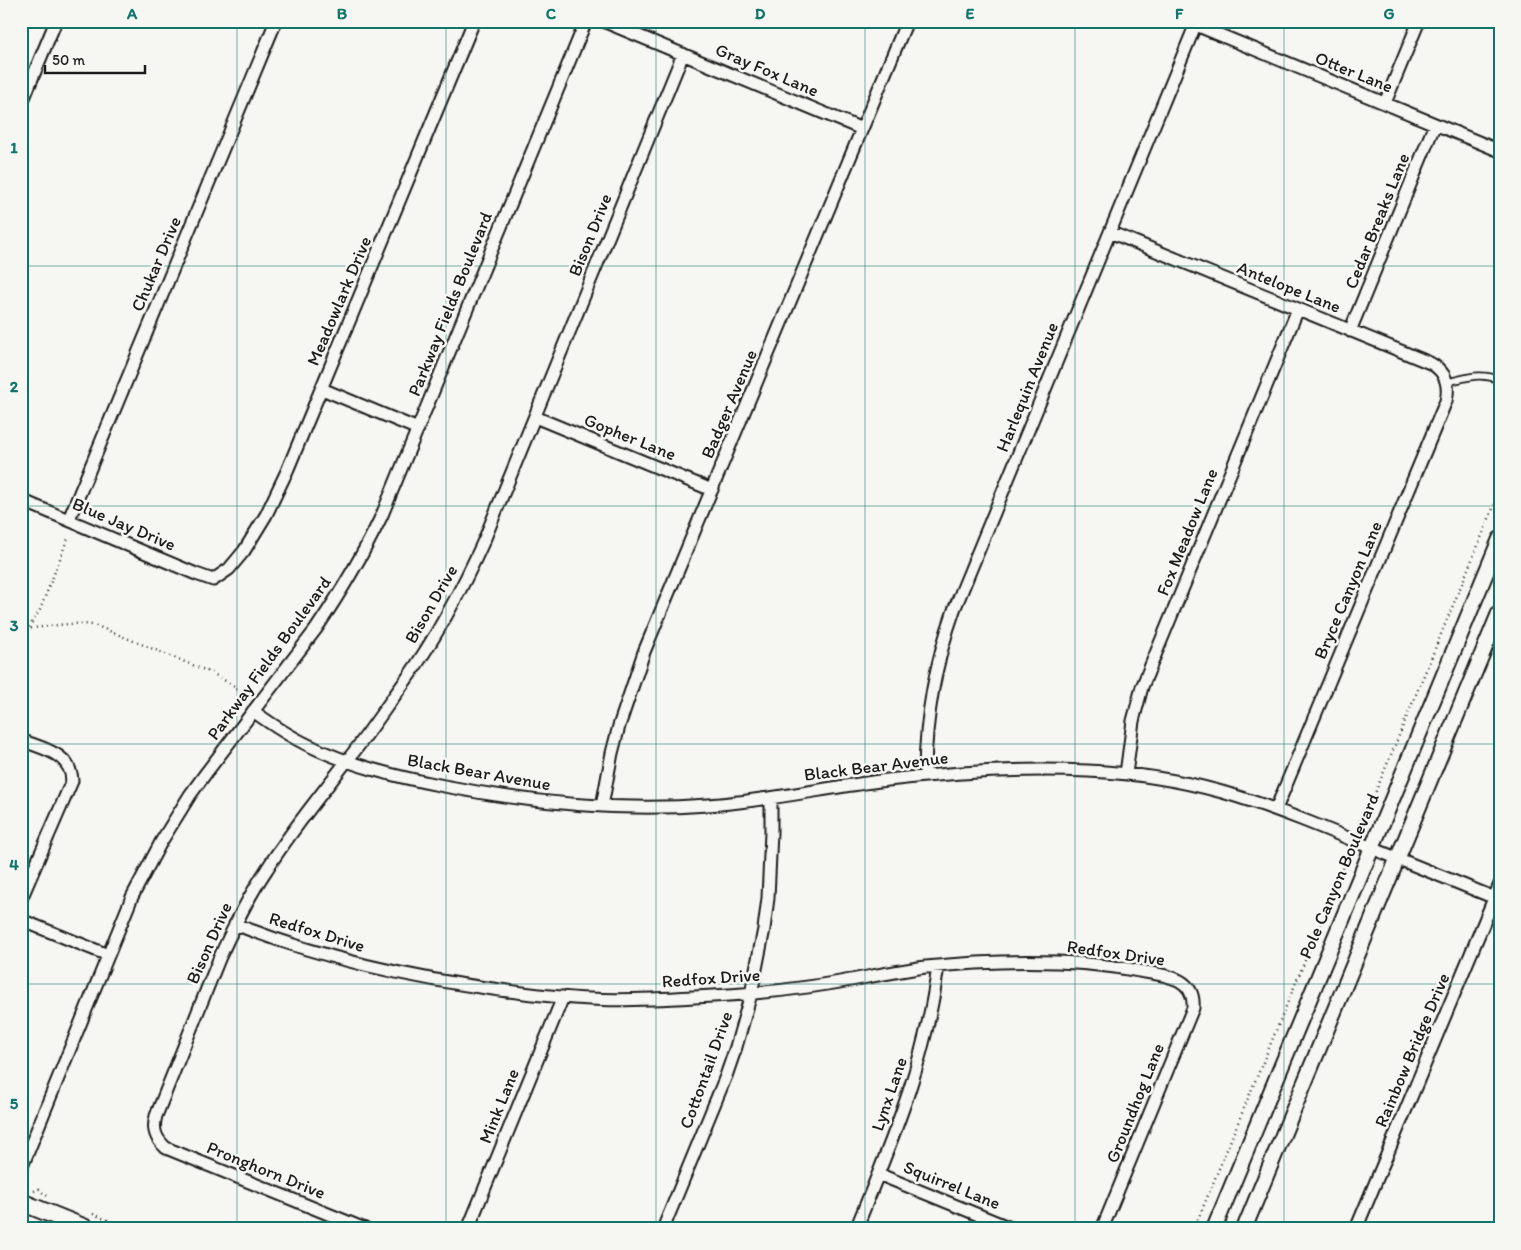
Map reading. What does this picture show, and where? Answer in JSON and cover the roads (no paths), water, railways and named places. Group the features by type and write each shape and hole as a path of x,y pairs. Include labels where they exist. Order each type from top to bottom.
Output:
{"main road":[{"path":"21,1202 88,1229"}],"street":[{"path":"21,105 56,21"},
{"name":"Chukar Drive","path":"69,519 276,21"},
{"name":"Meadowlark Drive","path":"213,580 229,569 239,557 266,515 288,471 474,21"},
{"name":"Parkway Fields Boulevard","path":"21,1169 132,897 165,834 206,772 316,629 352,572 382,515 586,21"},
{"name":"Gray Fox Lane","path":"603,21 862,129"},
{"name":"Badger Avenue","path":"602,806 612,753 627,700 644,652 907,21"},
{"path":"1385,103 1419,21"},
{"name":"Otter Lane","path":"1197,23 1500,151"},
{"name":"Harlequin Avenue","path":"925,776 930,702 940,655 954,610 1197,23"},
{"name":"Bison Drive","path":"157,1138 154,1131 156,1116 219,959 253,892 280,848 347,761 420,660 455,600 485,538 683,54"},
{"name":"Cedar Breaks Lane","path":"1350,331 1436,124"},
{"name":"Antelope Lane","path":"1110,232 1435,366 1443,374 1447,382"},
{"name":"Fox Meadow Lane","path":"1126,774 1133,721 1142,687 1298,309"},
{"name":"Bryce Canyon Lane","path":"1276,809 1446,401 1448,394 1447,382"},
{"path":"322,389 418,429"},
{"name":"Gopher Lane","path":"535,417 712,490"},
{"name":"Blue Jay Drive","path":"21,500 213,580"},
{"name":"Pole Canyon Boulevard","path":"1214,1229 1500,539"},
{"path":"1244,1229 1500,611"},
{"name":"Black Bear Avenue","path":"253,711 307,745 347,761 393,774 474,792 533,800 602,806 637,808 697,806 770,798 887,780 990,772 1087,771 1155,778 1220,792 1276,809 1497,899"},
{"path":"21,740 55,754 64,760 70,769 72,781 21,899"},
{"name":"Cottontail Drive","path":"663,1229 726,1076 751,994 763,936 768,898 771,832 770,798"},
{"name":"Rainbow Bridge Drive","path":"1356,1229 1497,899 1500,884"},
{"path":"21,920 108,955"},
{"name":"Redfox Drive","path":"236,924 313,951 383,969 478,987 589,999 645,1000 751,994 938,966 1038,962 1092,964 1125,968 1175,978 1190,990"},
{"name":"Lynx Lane","path":"856,1229 895,1135 916,1074 932,1012 938,966"},
{"name":"Groundhog Lane","path":"1102,1229 1191,1014 1194,1002 1190,990"},
{"name":"Mink Lane","path":"468,1229 563,997"},
{"name":"Pronghorn Drive","path":"157,1138 166,1148 365,1229"},
{"name":"Squirrel Lane","path":"878,1174 1013,1229"}],"lane":[{"path":"1447,382 1479,375 1500,380"}]}
